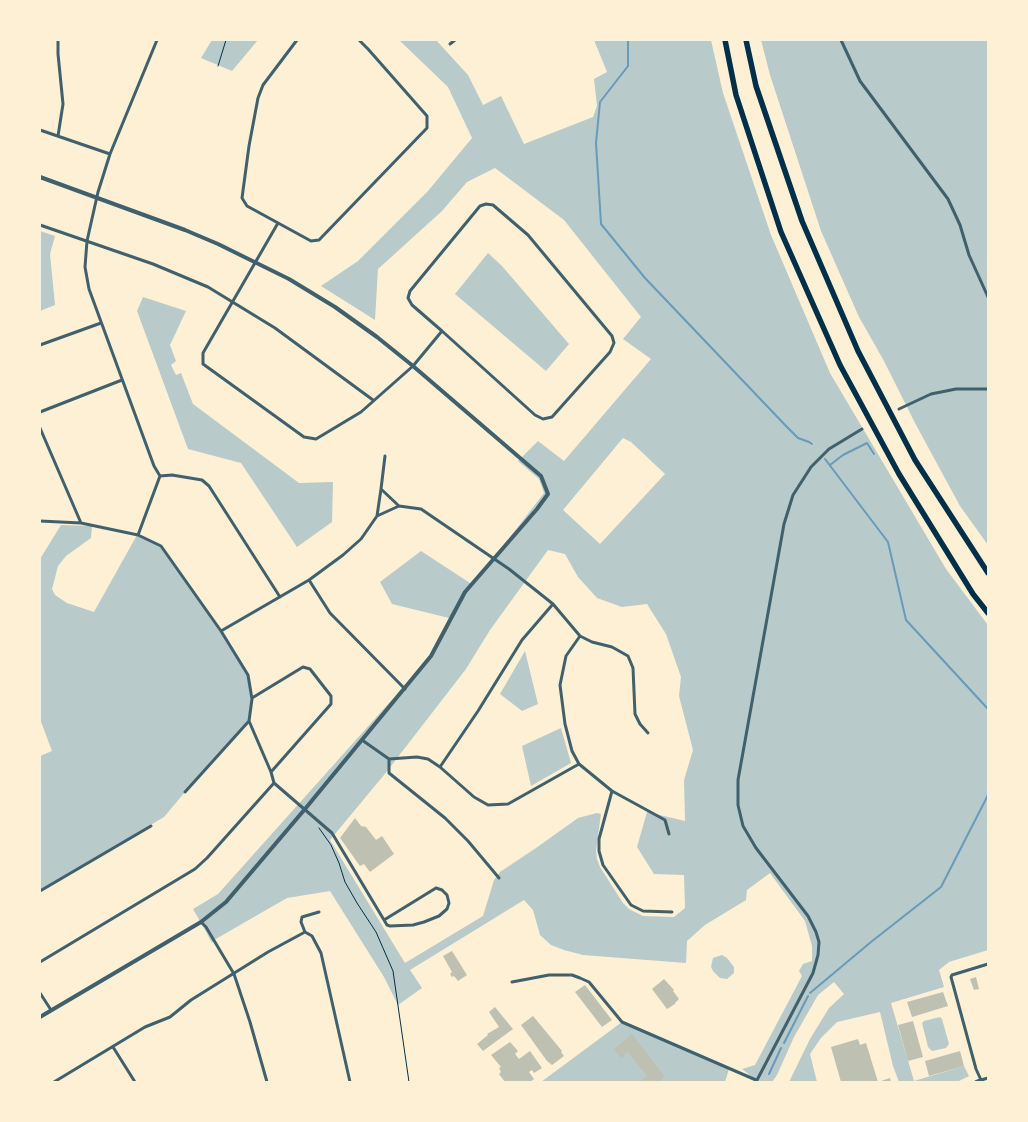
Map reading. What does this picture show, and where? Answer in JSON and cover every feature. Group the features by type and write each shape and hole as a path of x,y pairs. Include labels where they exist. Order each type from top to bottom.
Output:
{"highway":[{"path":"725,40 736,95 781,232 840,365 899,474 973,594 988,614"},
{"path":"746,40 756,86 802,221 858,351 915,460 988,573"}],"street":[{"path":"58,40 63,104 58,136"},
{"path":"157,40 110,154 97,198 85,267 89,289 154,466 160,476"},
{"path":"297,40 263,84 258,98 242,198 247,206 311,241 318,240 427,128 427,116 358,40"},
{"path":"450,44 455,40"},
{"path":"841,40 860,81 948,199 960,225 969,255 988,298"},
{"path":"40,130 110,154"},
{"path":"40,178 185,230 254,261 289,279 335,307 413,366 541,476 548,494 465,592 431,656 405,689 226,902 201,922 40,1017"},
{"path":"486,204 493,205 528,235 612,336 614,343 610,352 552,417 543,419 535,415 442,331 412,305 408,298 410,291 480,206 486,204"},
{"path":"278,222 203,353 203,364 304,437 316,439 361,412 413,366 442,331"},
{"path":"40,224 153,264 208,288 274,328 373,400"},
{"path":"40,345 101,322"},
{"path":"40,412 122,380"},
{"path":"899,409 931,394 956,389 988,389"},
{"path":"40,428 81,523"},
{"path":"512,982 549,975 580,978 589,982 622,1022 756,1081 813,973 818,955 818,942 816,932 808,916 756,848 743,826 738,805 738,780 784,524 793,495 811,467 829,449 862,429"},
{"path":"221,631 309,580 344,556 361,539 377,516 385,456"},
{"path":"160,476 172,475 202,480 209,486 280,597"},
{"path":"138,535 160,476"},
{"path":"381,489 399,506"},
{"path":"377,516 399,506 421,508 494,558 553,604 580,636 592,642 612,647 628,656 633,668 635,714 640,724 648,733"},
{"path":"40,521 81,523 138,535 161,546 221,631 248,675 252,699 249,721 274,783 332,833 384,920 390,926 424,922 439,916 447,909 449,903 448,895 436,888 384,920"},
{"path":"309,580 330,613 405,689"},
{"path":"440,767 478,711 522,640 553,604"},
{"path":"580,636 566,656 560,685 565,724 572,751 579,764 612,791 665,820 670,834"},
{"path":"252,699 303,667 310,669 331,696 331,704 271,772"},
{"path":"185,792 249,721"},
{"path":"362,740 389,759 417,757 428,759 474,797 488,805 508,804 579,764"},
{"path":"389,759 389,773 446,818 499,878"},
{"path":"40,962 195,869 274,783"},
{"path":"612,791 599,845 603,866 631,905 644,911 672,912"},
{"path":"40,891 150,826"},
{"path":"318,912 302,917 301,922 305,932 312,936 321,952 350,1082"},
{"path":"201,922 206,927 234,974 267,1082"},
{"path":"54,1082 144,1027 170,1017 190,1000 268,952 305,932"},
{"path":"982,1081 976,1069 951,977 952,975 988,964"},
{"path":"40,993 51,1010"},
{"path":"113,1047 135,1082"},
{"path":"976,1082 988,1078"}],"path":[{"path":"218,66 226,40"},
{"path":"318,826 331,845 345,882 356,903 376,932 393,972 409,1082"}],"shaded area":[{"path":"212,40 258,40 232,71 201,58"},
{"path":"399,40 436,40 468,75 483,105 501,96 524,144 593,117 597,106 594,79 607,72 594,40 711,40 723,93 771,235 830,373 946,569 988,625 988,950 949,962 939,970 944,987 891,1003 914,1081 964,1066 969,1076 957,1082 899,1082 893,1066 880,1012 837,1022 821,1038 810,1054 817,1082 789,1082 810,1039 829,1008 844,994 834,982 818,995 794,1037 772,1082 756,1082 742,1069 755,1065 802,976 799,971 803,964 812,961 812,946 805,921 770,873 747,890 746,900 705,925 687,941 686,963 583,955 551,945 540,935 533,910 524,900 410,970 422,988 398,1005 384,977 330,891 287,898 214,940 212,943 193,909 218,894 431,656 452,614 449,618 392,604 380,582 421,551 473,585 544,493 539,479 518,461 538,441 564,461 651,359 623,339 641,317 564,220 495,168 467,182 442,211 378,269 375,320 321,286 358,261 428,191 472,138 448,87","holes":["623,438 631,442 665,474 600,544 563,510","548,550 565,554 578,577 597,598 622,607 647,604 666,634 681,677 679,696 693,750 684,780 685,821 647,812 637,847 654,874 684,875 685,908 674,917 643,916 629,909 623,903 597,859 596,851 601,814 597,813 578,818 500,872 494,880 483,916 405,963 330,840 384,775 466,669 490,630"]},
{"path":"761,40 988,40 988,545 960,506 859,317 821,231 770,75"},
{"path":"40,231 55,236 50,254 55,305 40,311"},
{"path":"488,253 502,266 569,344 546,371 455,294"},
{"path":"143,297 186,311 170,345 176,361 171,365 176,375 181,373 193,404 299,483 333,482 332,522 297,547 241,463 188,449 137,311"},
{"path":"61,525 92,526 91,538 66,556 58,566 52,589 55,595 67,603 94,612 137,535 161,546 221,631 248,675 252,699 249,721 164,817 41,891 40,756 52,751 40,719 40,559"},
{"path":"525,651 538,704 522,711 500,694"},
{"path":"561,728 571,763 531,786 522,746"},
{"path":"722,955 734,967 734,973 727,979 720,978 711,967 713,958"},
{"path":"940,1017 949,1044 946,1048 932,1051 928,1047 922,1023"},
{"path":"622,1022 729,1069 725,1082 541,1082"}],"building":[{"path":"355,818 361,826 366,827 376,840 382,836 394,854 370,872 364,864 360,866 340,838"},
{"path":"452,951 467,975 458,981 450,974 452,972 443,956"},
{"path":"976,977 979,989 974,990 970,979"},
{"path":"664,979 679,999 667,1009 652,989"},
{"path":"585,985 612,1020 602,1027 575,992"},
{"path":"943,992 948,1006 912,1017 907,1002"},
{"path":"495,1007 513,1029 483,1051 477,1044 487,1034 499,1027 489,1012"},
{"path":"533,1016 564,1056 552,1065 547,1061 521,1025"},
{"path":"913,1021 923,1057 908,1061 898,1025"},
{"path":"632,1034 665,1077 660,1081 662,1082 639,1082 647,1076 628,1052 621,1058 614,1049"},
{"path":"858,1039 860,1045 866,1043 878,1082 841,1082 831,1047"},
{"path":"510,1042 518,1051 515,1054 519,1059 530,1051 542,1068 534,1073 532,1070 529,1072 534,1079 530,1082 505,1082 499,1074 501,1072 499,1068 501,1067 491,1055"},
{"path":"960,1051 964,1066 929,1076 925,1061"},
{"path":"890,1078 891,1082 878,1082"}],"waterway":[{"path":"628,40 628,66 600,102 596,143 601,224 645,278 786,426 798,438 812,444"},
{"path":"830,465 843,455 867,443 874,454"},
{"path":"825,459 888,542 906,620 988,709"},
{"path":"810,993 941,887 988,795"},
{"path":"784,1043 808,996"},
{"path":"769,1074 781,1048"}]}
